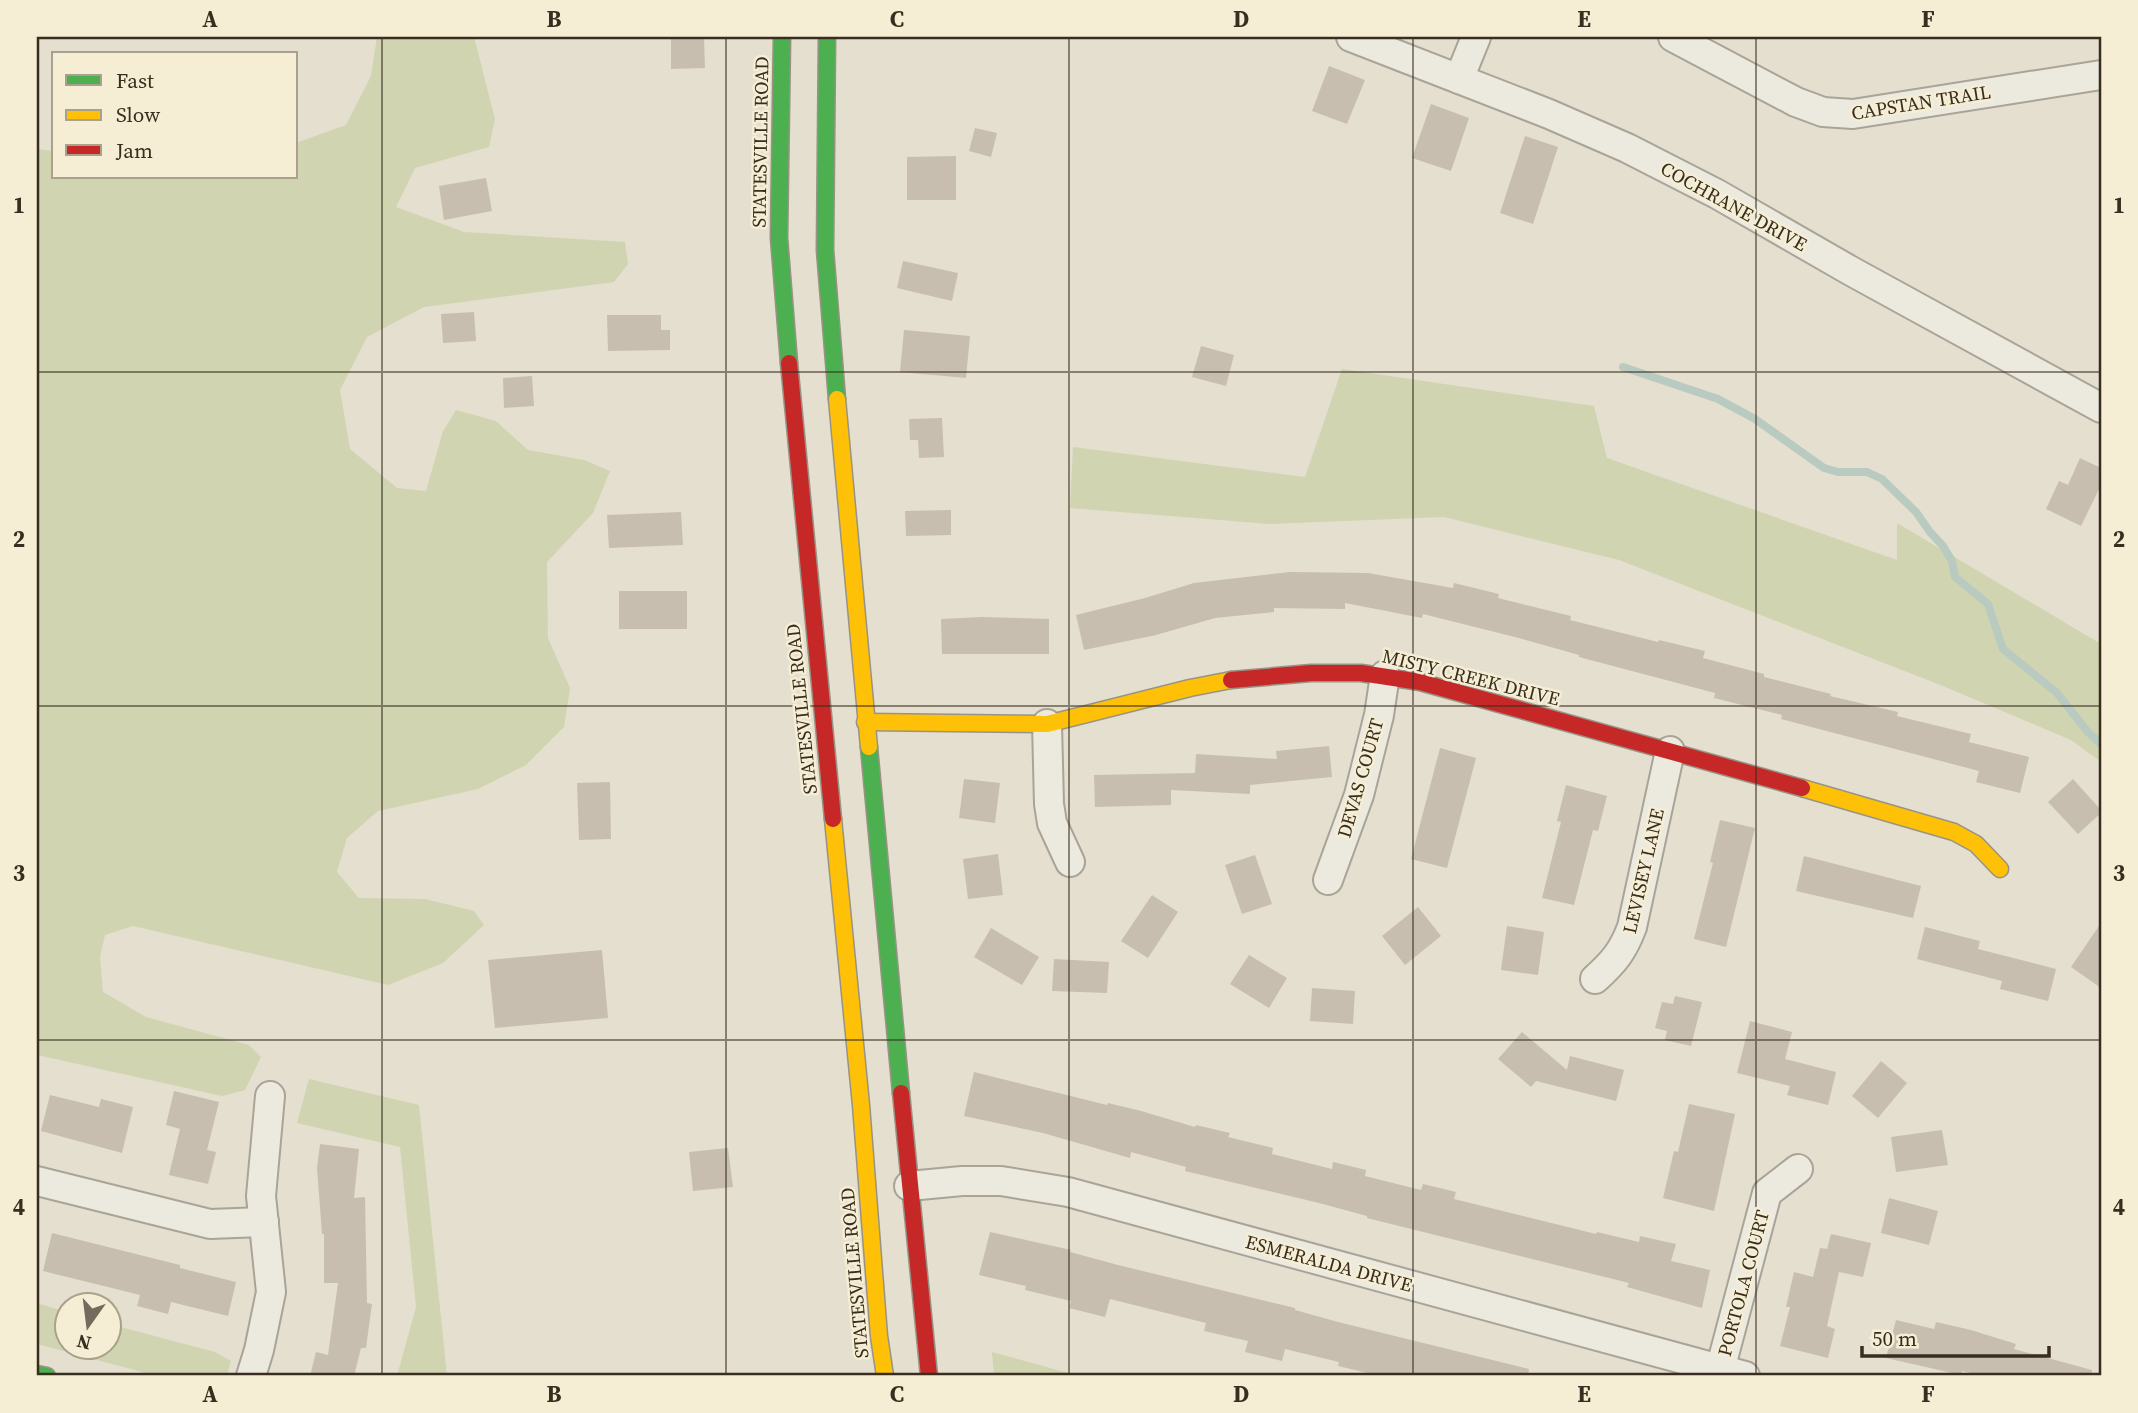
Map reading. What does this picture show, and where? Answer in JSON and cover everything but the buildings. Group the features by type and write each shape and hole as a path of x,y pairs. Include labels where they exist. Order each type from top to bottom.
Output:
{"main road":[{"name":"STATESVILLE ROAD","path":"782,37 779,238 787,347 861,1105 879,1336 885,1376"},
{"path":"827,37 825,250 865,722 929,1376"},
{"name":"MISTY CREEK DRIVE","path":"865,722 1047,724 1190,688 1242,678 1311,673 1385,675 1945,828 1967,836 1984,850 2000,869"},
{"path":"37,1374 47,1376"}],"street":[{"name":"COCHRANE DRIVE","path":"1351,37 1549,114 1706,188 1851,271 2101,407"},
{"path":"1459,79 1476,37"},
{"name":"CAPSTAN TRAIL","path":"1674,37 1796,102 1823,112 1853,114 2101,75"},
{"name":"DEVAS COURT","path":"1328,880 1359,795 1379,715 1385,675"},
{"path":"1047,724 1052,824 1070,862"},
{"name":"LEVISEY LANE","path":"1595,979 1625,948 1632,927 1670,751"},
{"path":"251,1376 271,1292 261,1196 270,1096"},
{"name":"PORTOLA COURT","path":"1733,1373 1767,1193 1798,1169"},
{"path":"37,1181 210,1224 264,1222"},
{"name":"ESMERALDA DRIVE","path":"909,1186 962,1181 1001,1181 1068,1192 1733,1373"}],"green space":[{"path":"377,37 474,37 495,119 489,147 415,168 396,207 464,232 625,242 628,264 614,282 424,307 367,337 340,390 350,449 397,488 426,491 443,431 456,410 496,421 528,450 584,460 610,471 593,513 547,562 548,638 570,688 564,727 526,765 478,789 378,811 347,838 337,872 359,898 425,899 474,911 484,925 443,963 388,985 133,926 105,935 100,957 103,992 146,1017 249,1045 261,1057 245,1090 222,1096 37,1055 37,149 52,151 52,178 298,178 298,142 346,125 371,76"},
{"path":"1342,369 1594,406 1607,458 1897,560 1897,523 2101,644 2101,762 2071,740 1943,686 1619,560 1444,517 1270,524 1070,508 1073,447 1305,477"},
{"path":"309,1079 419,1105 447,1376 397,1376 416,1307 400,1147 297,1123"},
{"path":"37,1303 52,1308 52,1348 37,1344"},
{"path":"122,1327 215,1352 231,1361 227,1376 157,1376 97,1360 122,1360"},
{"path":"992,1352 1079,1376 994,1376"}],"waterway":[{"path":"1623,367 1718,399 1755,419 1824,468 1838,472 1867,472 1882,479 1916,512 1943,546 1952,561 1955,577 1988,604 2003,649 2056,692 2101,744"}],"traffic: fast":[{"path":"782,37 779,238 789,363"},
{"path":"827,37 825,250 837,399"},
{"path":"869,747 901,1093"},
{"path":"37,1374 47,1376"}],"traffic: slow":[{"path":"837,399 869,747"},
{"path":"865,722 1047,724 1231,680"},
{"path":"1802,788 1954,832 1976,844 2000,869"},
{"path":"833,819 861,1105 879,1336 885,1376"}],"traffic: jam":[{"path":"789,363 833,819"},
{"path":"1231,680 1311,673 1361,673 1420,682 1802,788"},
{"path":"901,1093 929,1376"}]}
